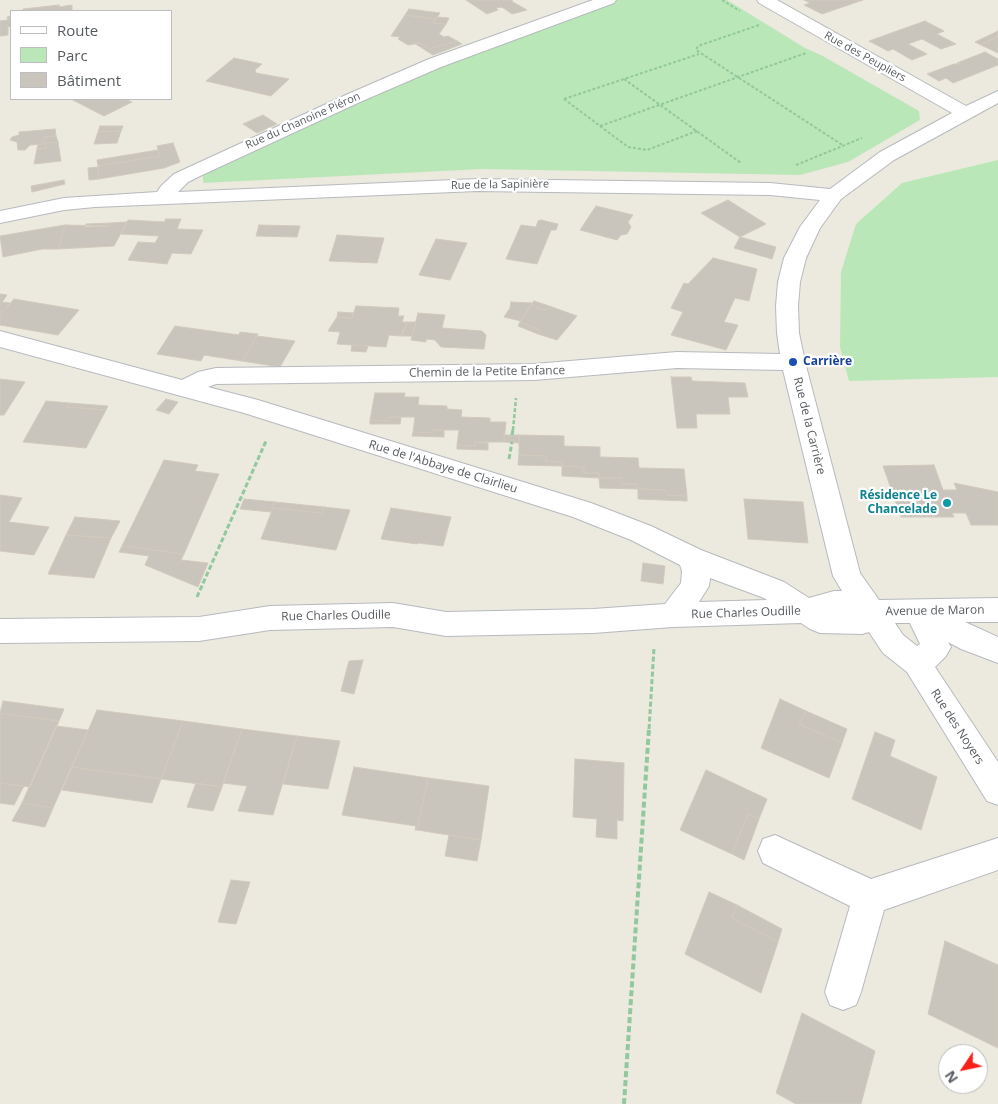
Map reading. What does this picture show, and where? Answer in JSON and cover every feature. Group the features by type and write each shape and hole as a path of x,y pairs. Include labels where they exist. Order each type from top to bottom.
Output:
{"street":[{"name":"Rue du Chanoine Piéron","path":"166,198 168,190 181,178 390,82 533,26 608,0"},
{"name":"Rue des Peupliers","path":"765,0 965,113"},
{"name":"Rue de la Carrière","path":"871,612 847,576 793,362 788,333 787,306 789,282 795,258 805,235 834,195 887,156 998,96"},
{"name":"Rue de la Sapinière","path":"166,198 419,187 544,184 770,188 834,195"},
{"path":"0,217 64,204 166,198"},
{"name":"Rue de l'Abbaye de Clairlieu","path":"0,339 277,415 582,510 641,532 691,558 774,590 806,611"},
{"name":"Chemin de la Petite Enfance","path":"183,389 206,378 216,376 519,372 677,360 793,362"},
{"name":"Rue Charles Oudille","path":"664,616 695,586 696,572 691,558"},
{"name":"Avenue de Maron","path":"871,612 998,610"},
{"name":"Rue Charles Oudille","path":"0,631 182,630 270,618 393,614 446,624 593,621 664,616 806,611 820,621 838,623 862,622 871,612"},
{"path":"918,611 971,640 998,650"},
{"path":"918,611 936,647 918,664"},
{"name":"Rue des Noyers","path":"871,612 893,644 918,664 998,790"},
{"path":"775,851 870,897 998,854"},
{"path":"843,992 870,897"}],"path":[{"path":"722,0 746,14"},
{"path":"754,19 762,24 698,46 696,50 844,146"},
{"path":"600,126 809,52 802,47"},
{"path":"697,131 647,150 640,150 628,147 564,99 700,54"},
{"path":"624,79 742,164"},
{"path":"790,168 870,135"},
{"path":"512,435 519,372"},
{"path":"182,630 277,415"},
{"path":"624,1104 664,616"}],"green space":[{"path":"616,0 727,0 805,48 821,55 919,111 920,120 848,162 800,175 483,169 203,183 203,173 417,75"},
{"path":"998,160 998,377 849,381 840,347 841,272 856,224 902,183"}],"building":[{"path":"466,0 513,0 511,1 527,10 512,14 502,7 496,8 498,10 487,14"},
{"path":"804,0 863,0 822,14 804,5 810,3"},
{"path":"59,5 59,7 72,5 72,10 23,9"},
{"path":"409,9 440,13 436,19 405,15"},
{"path":"405,15 436,19 433,23 446,24 439,34 457,41 429,49 420,43 408,45 398,39 400,37 391,36"},
{"path":"10,16 8,35 0,36 0,21 8,20 7,17"},
{"path":"437,17 449,18 446,24 433,23"},
{"path":"925,21 944,31 937,34 956,44 941,49 922,39 908,44 927,54 912,60 893,49 888,51 869,41"},
{"path":"998,31 998,36 981,45 975,42"},
{"path":"998,36 998,53 981,45"},
{"path":"457,41 462,44 433,55 414,43 420,43 429,49"},
{"path":"985,52 998,59 998,65 953,83 946,78 939,81 927,74 954,64 960,64 957,63"},
{"path":"234,58 262,64 255,70 256,73 289,79 271,96 206,81"},
{"path":"73,100 127,100 132,102 104,116"},
{"path":"263,115 277,124 257,133 243,124"},
{"path":"100,126 123,126 121,131 98,132"},
{"path":"55,129 56,136 44,137 43,144 30,145 25,150 18,150 17,142 10,140 12,137 19,135 19,132"},
{"path":"121,131 117,143 94,144 98,132"},
{"path":"56,136 58,142 46,143 46,148 37,149 38,144 43,144 44,137"},
{"path":"58,142 61,161 34,164 37,149 46,148 46,143"},
{"path":"173,143 180,162 164,168 99,179 98,166 160,156 157,146"},
{"path":"158,150 160,156 98,166 97,160"},
{"path":"98,167 99,179 89,180 88,168"},
{"path":"64,180 65,184 32,192 31,186"},
{"path":"728,200 766,224 740,237 701,213"},
{"path":"596,206 633,215 628,222 631,227 627,234 621,235 617,240 580,230"},
{"path":"166,219 181,219 177,229 203,230 191,254 172,253 167,264 128,260 138,242 155,243 159,236 121,234 128,220 164,222"},
{"path":"538,221 558,224 556,230 551,230 537,264 506,259 521,225 536,227"},
{"path":"127,222 114,246 58,249 65,225 110,226 111,223"},
{"path":"111,223 110,226 85,227 86,224"},
{"path":"65,225 58,249 42,249 3,257 0,236"},
{"path":"259,225 300,226 297,237 256,236"},
{"path":"337,235 384,238 377,263 329,261"},
{"path":"740,237 776,247 772,259 734,248"},
{"path":"436,239 467,243 450,280 419,275"},
{"path":"713,258 757,269 749,301 735,298 724,322 738,325 726,350 671,335 683,312 671,308 684,283 688,284"},
{"path":"0,294 7,295 2,302 10,303 0,315"},
{"path":"14,299 79,310 58,335 0,325 0,315"},
{"path":"534,301 552,307 544,310 531,305"},
{"path":"511,302 533,303 521,321 504,317 510,308"},
{"path":"531,305 544,310 552,307 577,316 557,340 538,334 541,331 520,322"},
{"path":"356,306 399,308 398,316 404,316 402,322 407,324 406,327 401,336 389,335 386,347 337,344 340,332 328,331 337,317 352,318"},
{"path":"338,312 354,313 352,318 337,317"},
{"path":"418,313 445,315 442,328 482,331 486,335 484,349 441,347 435,340 426,339 426,342 411,340"},
{"path":"402,322 416,322 412,336 401,336 407,324"},
{"path":"520,322 541,331 538,334 518,326"},
{"path":"175,326 239,335 240,332 258,334 242,361 204,355 201,361 157,354"},
{"path":"257,336 295,341 280,367 242,361"},
{"path":"352,345 368,346 366,352 351,351"},
{"path":"671,377 691,377 692,381 745,383 748,397 728,397 730,414 696,414 697,428 677,428"},
{"path":"0,379 25,382 4,415 0,415"},
{"path":"375,393 405,393 404,397 419,397 418,405 447,406 447,409 462,410 461,417 490,418 490,422 506,422 504,442 475,442 475,446 457,445 459,430 432,430 431,433 413,432 415,417 389,417 388,421 370,420"},
{"path":"166,399 178,402 169,414 156,410"},
{"path":"46,401 69,403 66,407 106,410 86,448 23,442"},
{"path":"69,403 108,406 106,410 66,407"},
{"path":"389,417 401,417 400,424 370,424 370,420 388,421"},
{"path":"432,430 444,430 444,437 412,436 413,432 431,433"},
{"path":"504,435 519,435 519,443 504,442"},
{"path":"519,435 564,436 564,446 600,447 600,457 638,458 639,468 684,469 687,496 667,495 666,490 638,489 637,484 622,484 621,478 599,478 599,473 584,473 584,467 562,466 562,462 546,461 546,456 519,455"},
{"path":"475,442 488,443 488,450 457,449 457,445 475,446"},
{"path":"519,455 546,456 546,461 562,462 562,466 518,465"},
{"path":"164,460 198,465 195,471 219,474 184,554 122,546"},
{"name":"Résidence Le Chancelade","path":"934,465 943,490 957,490 954,483 998,492 998,525 971,525 966,513 952,513 954,517 901,517 883,466"},
{"path":"562,466 584,467 584,473 599,473 599,478 562,476"},
{"path":"599,478 621,478 622,484 637,484 638,489 600,488"},
{"path":"638,489 666,490 667,495 687,496 687,501 638,499"},
{"path":"0,495 22,498 9,522 49,527 34,555 0,551"},
{"path":"244,499 275,502 271,512 240,509"},
{"path":"744,499 803,502 808,543 748,539"},
{"path":"275,502 324,507 322,513 273,508"},
{"path":"324,507 350,510 336,550 261,539 273,508 322,513"},
{"path":"391,508 451,517 443,546 381,539"},
{"path":"75,517 120,521 111,538 66,535"},
{"path":"66,535 111,538 94,578 48,574"},
{"path":"122,546 184,554 181,560 208,563 198,587 145,565 149,556 119,552"},
{"path":"643,563 665,566 663,584 641,581"},
{"path":"363,660 354,694 341,691 349,661"},
{"path":"780,699 806,711 799,724 842,743 829,778 761,748"},
{"path":"3,701 64,709 59,721 0,713"},
{"path":"97,710 183,721 161,779 72,767"},
{"path":"806,711 847,729 842,743 799,724"},
{"path":"0,713 59,721 30,787 0,783"},
{"path":"183,721 242,729 222,787 161,779"},
{"path":"56,726 88,730 53,808 22,803"},
{"path":"242,729 297,736 273,815 238,811 247,786 223,783"},
{"path":"875,732 895,740 890,756 937,777 921,830 852,799"},
{"path":"297,736 340,741 328,789 283,784"},
{"path":"575,759 624,763 623,821 617,820 617,839 596,837 597,819 573,817"},
{"path":"72,767 161,779 152,803 62,790"},
{"path":"354,767 428,778 417,830 415,830 416,826 342,815"},
{"path":"706,770 767,799 759,819 748,814 732,854 680,830"},
{"path":"428,778 489,786 481,840 417,830"},
{"path":"0,783 24,786 14,805 0,803"},
{"path":"196,783 222,787 213,811 187,807"},
{"path":"22,803 53,808 45,827 12,821"},
{"path":"748,814 759,819 744,860 732,854"},
{"path":"449,835 481,840 477,861 445,856"},
{"path":"231,880 250,882 236,924 218,922"},
{"path":"709,892 737,905 732,918 778,942 761,993 685,954"},
{"path":"737,905 782,929 778,942 732,918"},
{"path":"945,941 998,965 998,1048 928,1014"},
{"path":"802,1013 875,1051 861,1104 796,1104 776,1093"}],"place":[{"name":"Carrière","path":"793,362"},
{"name":"Résidence Le Chancelade","path":"947,503"}]}
